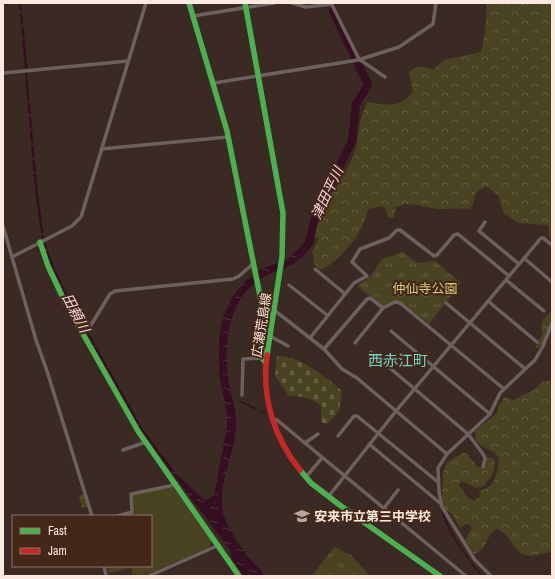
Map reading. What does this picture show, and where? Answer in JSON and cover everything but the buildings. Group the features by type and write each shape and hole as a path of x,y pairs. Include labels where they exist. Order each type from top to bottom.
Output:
{"street":[{"path":"12,257 72,226 81,217 146,3"},
{"path":"189,3 214,84 228,137 262,304 264,360 246,358 243,360 242,395"},
{"path":"193,16 245,5 274,3"},
{"path":"292,3 306,7 331,4 357,60 385,77"},
{"path":"214,84 357,60 398,47 433,24 436,3"},
{"name":"広瀬荒島線","path":"245,5 283,213 280,273 270,336 264,360 266,389 272,419 287,454 306,478 328,496 440,576"},
{"path":"3,73 128,61"},
{"path":"101,149 228,137"},
{"path":"485,222 479,231 519,264"},
{"path":"3,226 36,340 92,515"},
{"path":"310,338 344,293 354,283 367,276 352,262 359,250 388,238 398,230 434,256 437,255 454,235 458,234 544,311"},
{"path":"328,496 433,366 542,237 552,245"},
{"path":"41,242 55,283 84,330 113,389 146,442 176,483 239,576"},
{"path":"524,258 552,282"},
{"path":"84,330 110,294 115,291 233,279 239,276 254,263"},
{"path":"315,269 344,293"},
{"path":"289,285 328,315"},
{"path":"324,349 367,299 370,298 382,308"},
{"path":"488,301 537,342"},
{"path":"355,343 382,308 394,302 400,303 504,389"},
{"path":"446,303 524,368"},
{"path":"274,310 324,349 342,369 357,378 447,454"},
{"path":"440,502 438,468 447,454 490,414 500,393 534,360 543,346 552,323"},
{"path":"391,331 490,414"},
{"path":"270,336 288,346"},
{"path":"371,352 468,434 485,458 483,467"},
{"path":"338,436 354,416 378,433 438,482"},
{"path":"272,419 277,420 322,458 345,475 466,576"},
{"path":"305,443 318,434"},
{"path":"123,450 146,442"},
{"path":"369,444 440,502 468,550 492,576"},
{"path":"306,478 322,458"},
{"path":"122,515 132,512 131,494 170,486 176,483"},
{"path":"384,508 398,490"},
{"path":"149,576 219,545"}],"green space":[{"path":"487,3 552,3 552,241 550,240 548,225 519,223 504,214 498,195 486,186 476,192 473,205 469,209 440,209 407,204 396,207 394,218 389,218 384,207 379,206 368,210 361,228 353,242 331,264 319,270 313,262 314,256 312,253 319,237 312,238 315,227 323,208 354,156 361,117 367,102 387,105 403,101 413,91 409,72 415,68 421,67 433,70 444,60 481,52 485,33"},
{"name":"仲仙寺公園","path":"403,252 417,263 435,261 461,283 429,324 401,302 394,301 383,306 357,286 370,277 382,259"},
{"path":"552,310 548,332 543,343 537,349 535,347 542,335 542,321"},
{"path":"277,356 285,356 303,363 321,374 342,391 339,411 327,424 321,422 321,406 318,403 298,396 289,396 275,376"},
{"path":"552,380 552,552 532,556 521,553 517,550 505,533 496,529 489,536 482,549 474,554 465,540 472,528 469,524 465,524 460,528 452,514 445,510 442,501 443,473 447,462 463,453 466,453 478,467 484,469 486,457 493,458 495,461 493,474 484,486 476,488 462,481 459,485 466,496 473,501 480,497 479,491 488,488 495,479 499,458 492,451 477,442 475,431 497,413 499,404 502,402 504,397 513,400 534,390 542,382"},
{"path":"173,487 209,537 211,542 210,547 144,576 133,576 131,568 109,573 107,567 152,567 152,515 125,515 134,512 131,497 133,495"},
{"path":"84,494 87,507 82,508 79,496"},
{"path":"334,547 351,555 370,576 312,576"}],"water":[{"path":"19,3 21,3 28,70 25,71"},
{"path":"27,72 38,193 44,238 42,239 35,193 25,73"},
{"name":"田頼川","path":"45,242 55,269 67,294 144,431 176,473 202,498 207,500 214,495 227,426 227,414 219,375 219,338 223,317 232,297 245,281 261,269 288,259 296,251 307,245 302,257 298,261 265,276 255,283 243,295 237,305 229,328 227,365 236,427 235,438 222,494 222,505 224,516 232,533 264,576 243,576 231,557 230,550 140,431 60,287 42,244"}],"waterway":[{"name":"津田平川","path":"300,254 309,243 316,214 352,141 356,104 368,85 333,11"},
{"path":"240,401 256,409"},
{"path":"261,411 265,413"},
{"path":"441,508 448,526 458,544 482,576"}],"traffic: fast":[{"path":"189,3 227,131 261,301 262,358 266,363"},
{"path":"245,3 283,213 282,257 267,355"},
{"path":"40,242 48,266 65,302 138,431 239,576"},
{"path":"300,470 311,483 341,506 440,576"}],"traffic: jam":[{"path":"267,355 266,386 272,416 283,444 300,470"}],"place":[{"name":"安来市立第三中学校","path":"302,516"}],"district":[{"name":"西赤江町","path":"398,361"}]}
